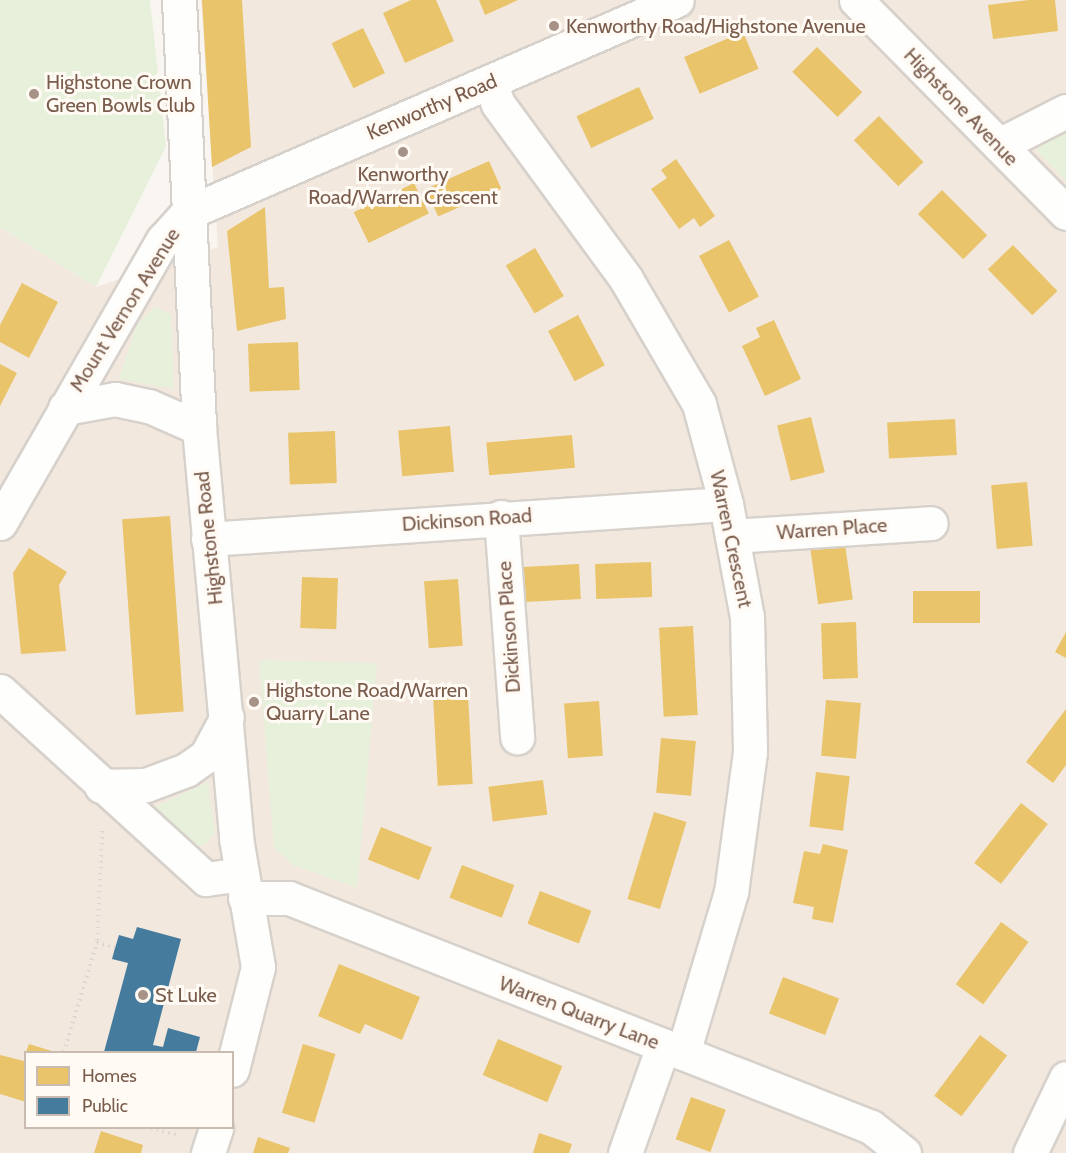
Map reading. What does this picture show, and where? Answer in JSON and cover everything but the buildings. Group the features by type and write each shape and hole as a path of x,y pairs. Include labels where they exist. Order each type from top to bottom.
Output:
{"street":[{"name":"Highstone Road","path":"179,0 187,213 199,428 208,539 243,886 258,967 234,1062"},
{"name":"Kenworthy Road","path":"187,213 677,0"},
{"name":"Highstone Avenue","path":"856,0 1066,213"},
{"name":"Warren Crescent","path":"490,82 498,104 626,279 699,404 726,504 747,617 750,752 731,892 673,1050 625,1153"},
{"path":"999,145 1066,111"},
{"name":"Mount Vernon Avenue","path":"0,523 163,240 187,213"},
{"name":"Mount Vernon Avenue","path":"65,408 115,399 149,406 199,428"},
{"name":"Dickinson Road","path":"208,539 726,504"},
{"name":"Dickinson Place","path":"501,518 517,737"},
{"name":"Warren Place","path":"732,536 931,523"},
{"name":"Warren Quarry Lane","path":"0,692 206,879 289,898 871,1127 904,1153"},
{"path":"112,795 186,770 206,756 227,717"},
{"path":"1030,1153 1066,1078"},
{"path":"208,1153 216,1129"}],"path":[{"path":"65,1051 97,942 102,831 112,795"},
{"path":"97,942 115,948"}],"shaded area":[{"path":"201,0 1066,0 1066,1153 0,1153 0,227 96,287 218,247"}],"green space":[{"path":"0,0 150,0 166,146 96,287 0,227"},
{"path":"1066,134 1066,181 1037,151 1041,142"},
{"path":"155,307 171,314 174,389 119,379 137,324"},
{"path":"259,660 377,663 357,888 293,865 274,848"},
{"path":"208,782 215,833 204,846 191,845 153,808"}],"place":[{"name":"Kenworthy Road/Highstone Avenue","path":"554,26"},
{"name":"Highstone Crown Green Bowls Club","path":"34,94"},
{"name":"Kenworthy Road/Warren Crescent","path":"403,152"},
{"name":"Highstone Road/Warren Quarry Lane","path":"254,702"},
{"name":"St Luke","path":"143,995"}]}
